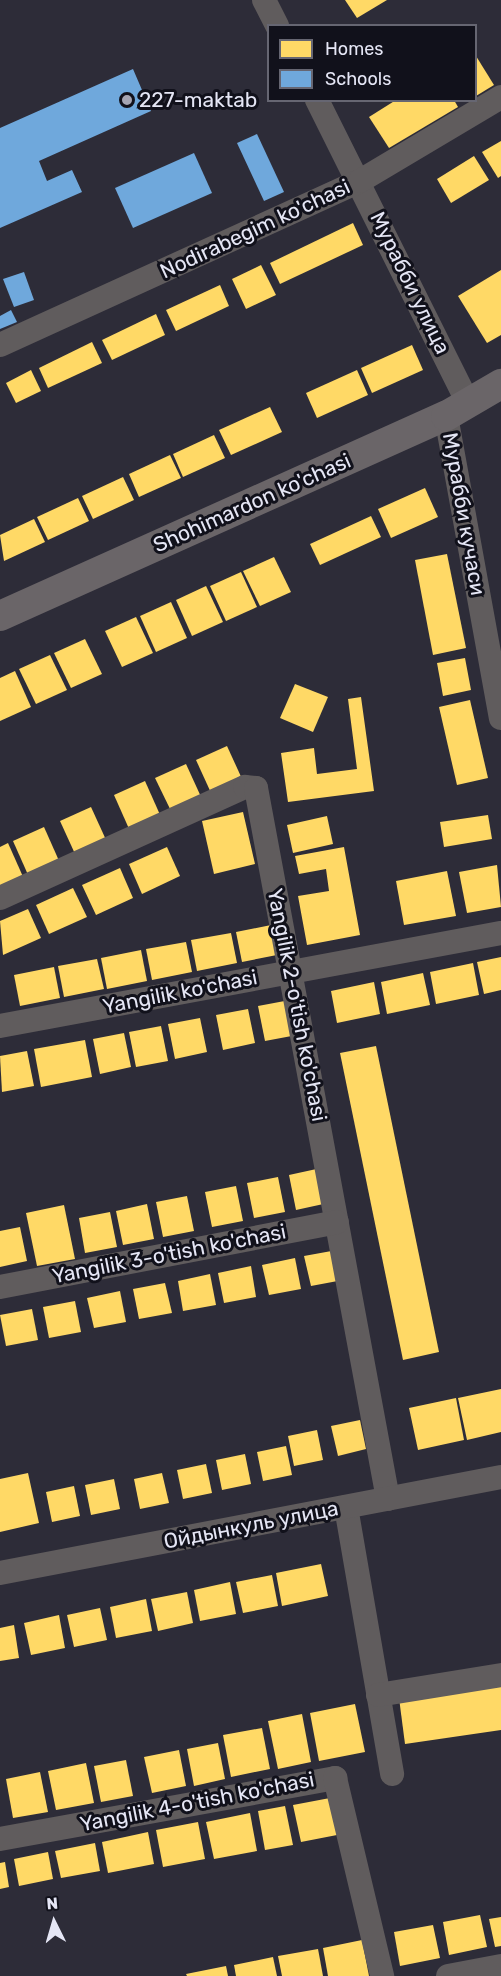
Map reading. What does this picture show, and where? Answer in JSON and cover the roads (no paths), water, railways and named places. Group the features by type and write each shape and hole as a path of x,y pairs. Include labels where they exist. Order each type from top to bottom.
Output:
{"main road":[{"name":"Shohimardon ko'chasi","path":"0,616 457,410 501,384"}],"street":[{"path":"264,0 277,24"},
{"name":"Nodirabegim ko'chasi","path":"0,345 360,181 501,97"},
{"name":"Мурабби улица","path":"319,102 360,181 457,410"},
{"name":"Мурабби кучаси","path":"457,410 501,718"},
{"name":"Yangilik 2-o'tish ko'chasi","path":"0,898 252,786 256,788 387,1499"},
{"name":"Yangilik ko'chasi","path":"0,1026 501,933"},
{"name":"Yangilik 3-o'tish ko'chasi","path":"0,1287 337,1222"},
{"name":"Ойдынкуль улица","path":"0,1572 501,1477"},
{"path":"346,1507 392,1774"},
{"path":"378,1695 501,1675"},
{"name":"Yangilik 4-o'tish ko'chasi","path":"0,1839 335,1778 382,1976"},
{"path":"448,1976 501,1966"}],"place":[{"name":"227-maktab","path":"127,100"}]}
